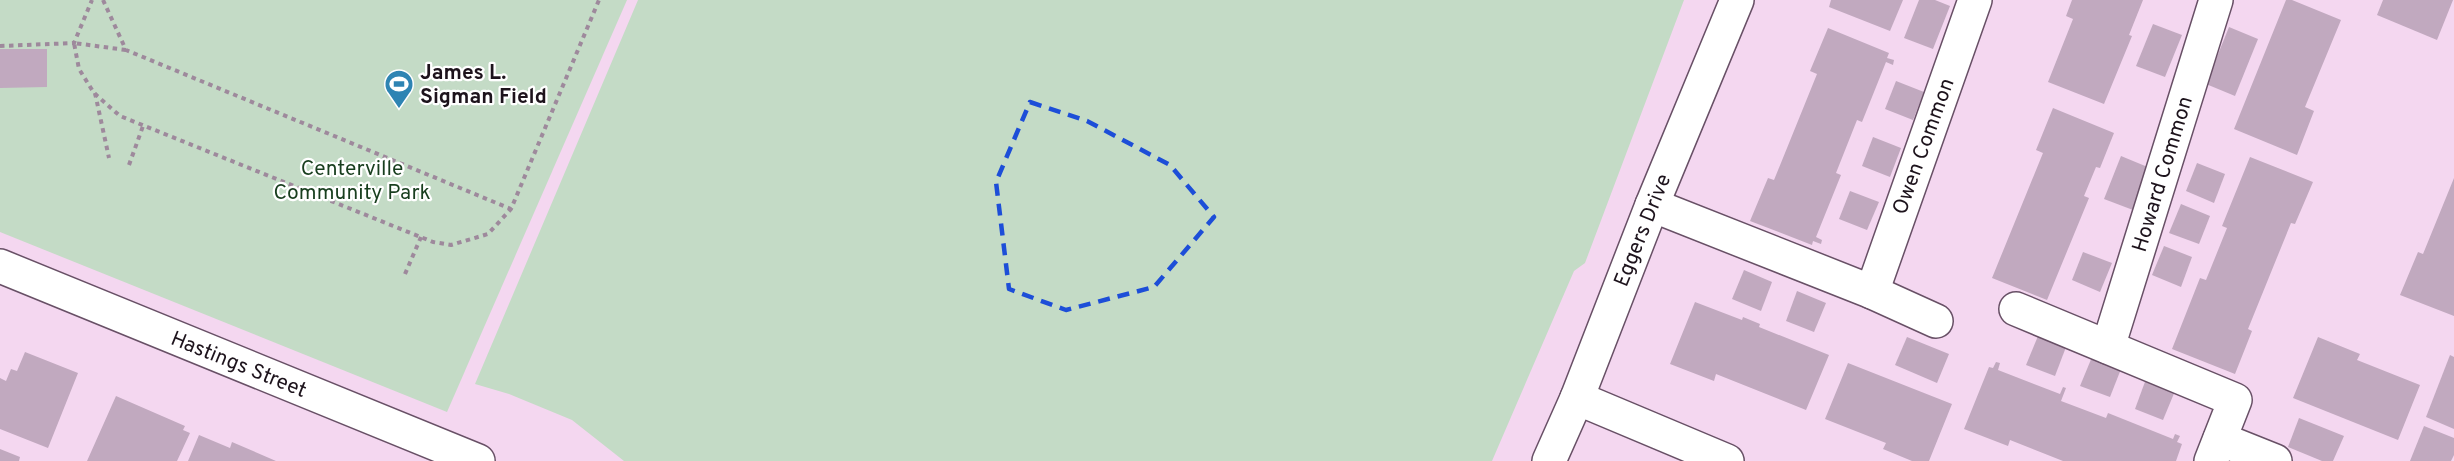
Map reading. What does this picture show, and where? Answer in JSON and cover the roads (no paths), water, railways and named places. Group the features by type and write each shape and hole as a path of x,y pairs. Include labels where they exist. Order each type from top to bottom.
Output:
{"street":[{"name":"Eggers Drive","path":"1549,461 1577,399 1652,205 1737,0"},
{"name":"Owen Common","path":"1872,292 1975,0"},
{"name":"Howard Common","path":"2108,347 2216,0"},
{"path":"1652,205 1872,292 1936,321"},
{"name":"Hastings Street","path":"0,266 478,461"},
{"path":"2016,309 2235,400 2216,450 2275,461"},
{"path":"1577,399 1727,461"}],"place":[{"name":"James L. Sigman Field","path":"399,110"}],"park label":[{"name":"Centerville Community Park","path":"352,180"}]}
